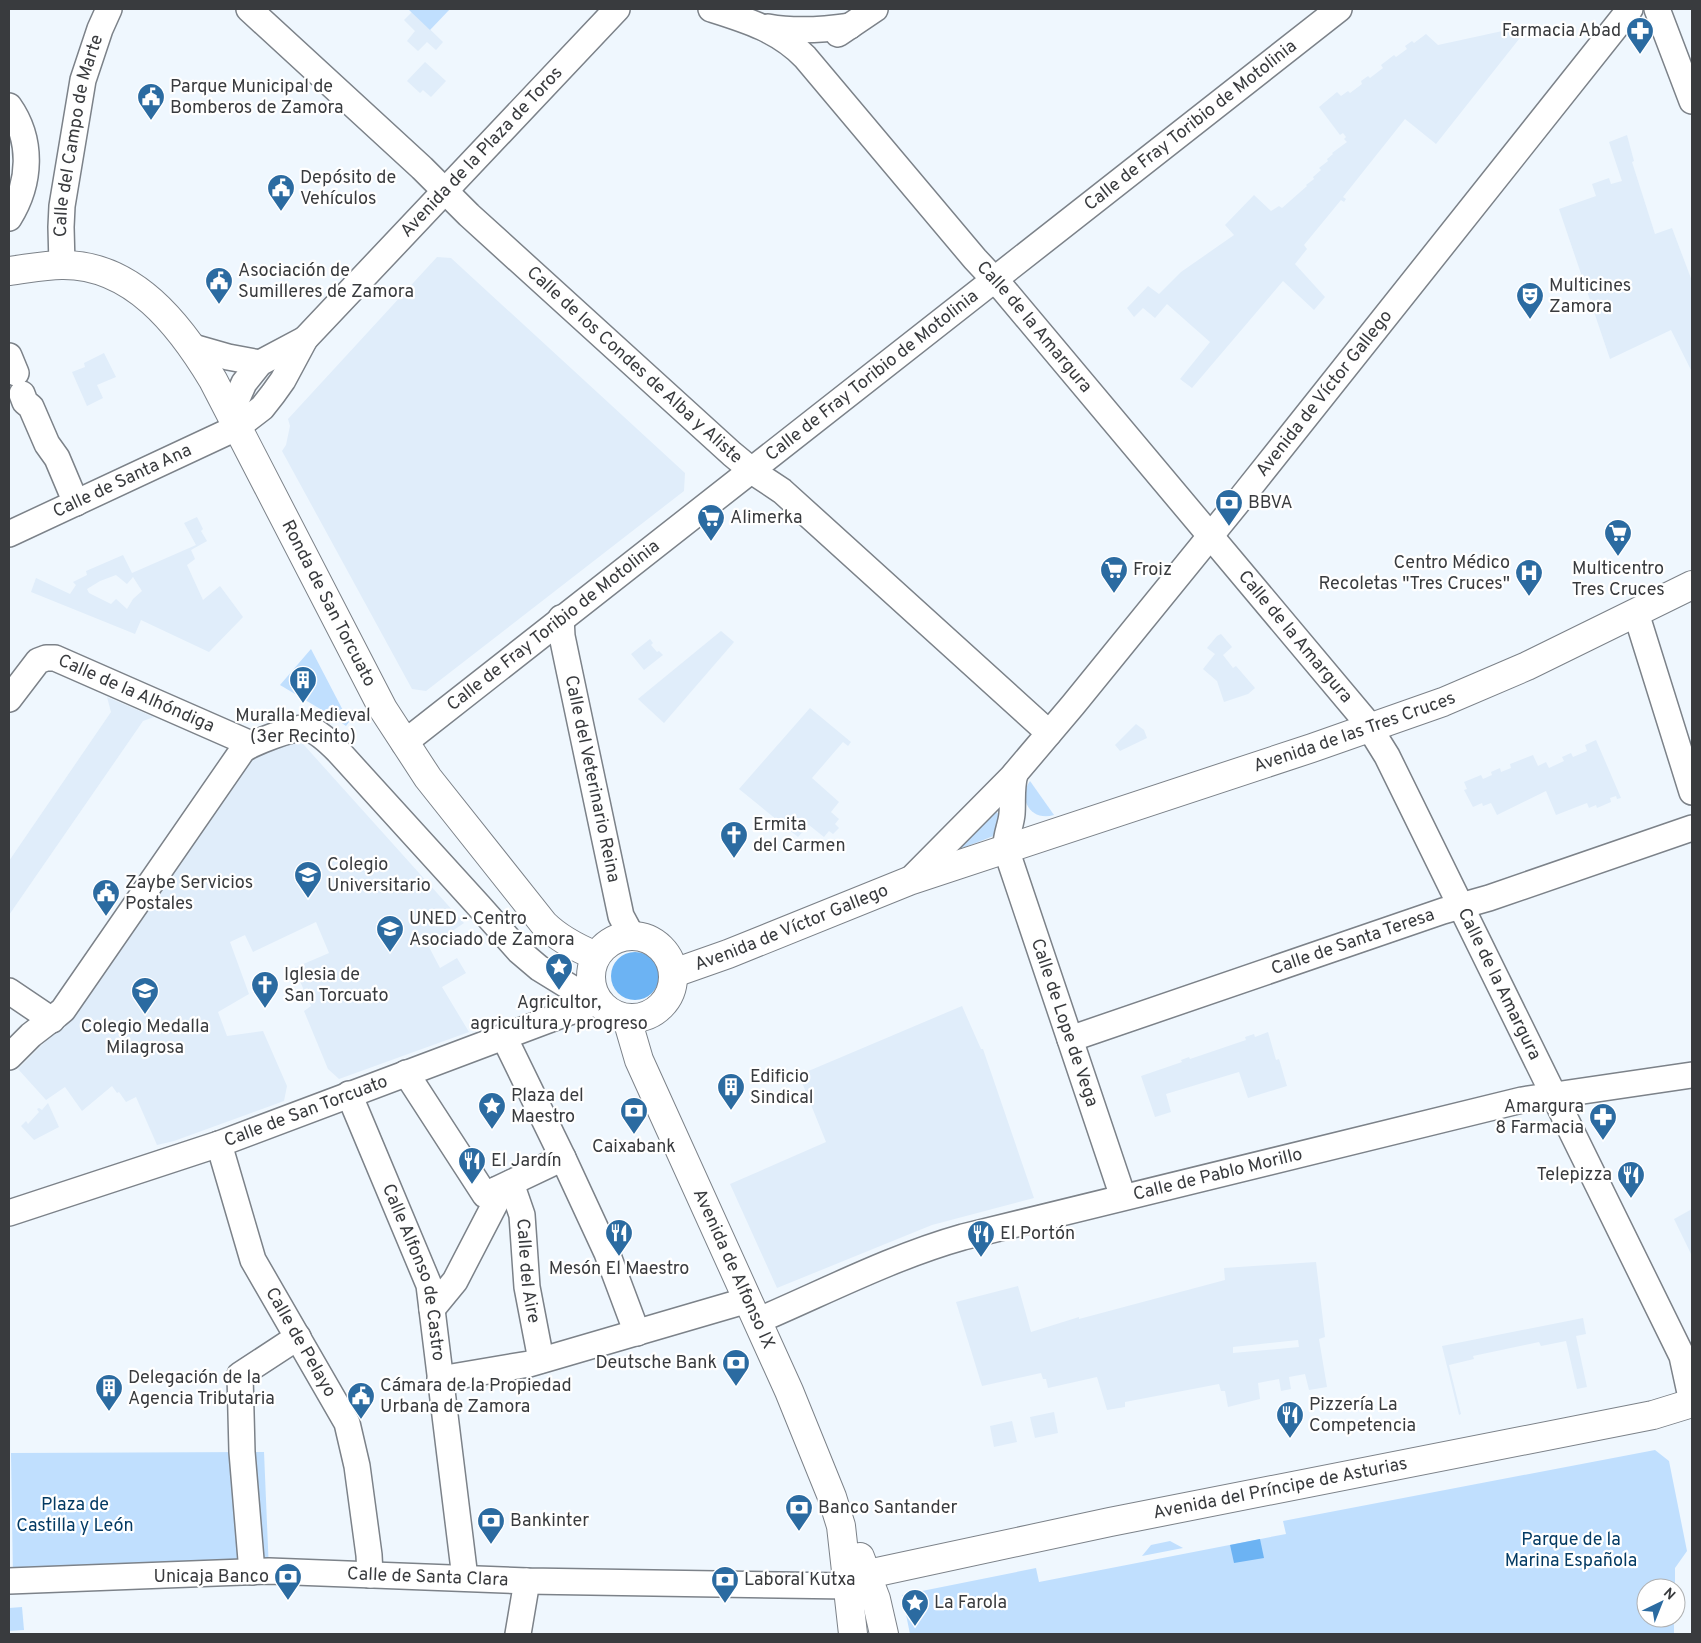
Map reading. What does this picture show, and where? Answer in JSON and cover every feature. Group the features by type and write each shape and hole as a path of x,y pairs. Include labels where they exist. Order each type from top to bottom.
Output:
{"main road":[{"name":"Ronda de San Torcuato","path":"9,272 62,265 84,267 125,281 144,294 161,310 193,347 213,380 236,428 383,709 404,743 428,778 548,928 574,946 596,956"},
{"name":"Avenida de las Tres Cruces","path":"1006,849 1312,748 1429,706 1505,676 1692,586"},
{"name":"Avenida de Víctor Gallego","path":"674,973 728,954 909,881 1006,849"},
{"path":"633,935 648,938 660,946 669,958 674,973 668,997 658,1010 642,1018 627,1019 608,1010 598,1000 593,988 591,975 596,956 602,947 620,937 633,935"},
{"name":"Avenida de Alfonso IX","path":"627,1019 639,1060 799,1414 840,1520 855,1589"},
{"name":"Avenida del Príncipe de Asturias","path":"855,1589 1110,1522 1653,1415 1692,1402"},
{"path":"853,1634 855,1589 876,1599 884,1634"}],"street":[{"name":"Calle del Campo de Marte","path":"62,265 62,206 84,80 100,29 110,9"},
{"name":"Calle de los Condes de Alba y Aliste","path":"249,9 422,168 490,235 751,470 782,491 1049,733"},
{"name":"Avenida de la Plaza de Toros","path":"236,428 268,401 284,380 305,339 617,9"},
{"name":"Calle de la Amargura","path":"711,9 760,25 778,34 797,49 995,280 1339,688 1369,727 1383,749 1682,1356 1692,1402"},
{"path":"805,58 875,9"},
{"name":"Calle de Fray Toribio de Motolinia","path":"404,743 1339,9"},
{"name":"Avenida de Víctor Gallego","path":"909,881 1015,774 1049,733 1210,536 1630,9"},
{"path":"1656,9 1692,101"},
{"path":"760,25 801,30 832,29 850,26"},
{"path":"9,106 23,132 26,158 21,194 9,218"},
{"name":"Avenida de la Plaza de Toros","path":"236,428 236,401 244,383 260,363 305,339"},
{"path":"193,347 228,357 260,363"},
{"path":"16,374 25,402 31,407 47,444 57,458 76,503"},
{"name":"Calle de Santa Ana","path":"9,534 236,428"},
{"path":"1636,613 1692,792"},
{"name":"Calle del Veterinario Reina","path":"561,618 562,636 621,916 633,935"},
{"name":"Calle de la Alhóndiga","path":"9,699 38,661 46,658 55,658 251,744"},
{"path":"9,1057 31,1035 52,1020 62,1010 246,747 301,727 310,729 329,742 519,951 533,964 578,992 598,1000"},
{"path":"1006,849 1012,815 1012,787 1015,774"},
{"path":"1012,799 1017,810 1027,822 1048,835"},
{"name":"Calle de Santa Teresa","path":"1070,1038 1692,828"},
{"name":"Calle de Lope de Vega","path":"1006,849 1123,1197"},
{"path":"9,991 52,1020"},
{"name":"Calle de San Torcuato","path":"9,1213 219,1144 598,1000"},
{"path":"504,1037 607,1253 637,1333"},
{"path":"406,1073 485,1195 563,1158"},
{"name":"Calle de Pablo Morillo","path":"440,1379 523,1366 637,1333 753,1310 934,1245 1491,1107 1522,1100 1692,1075"},
{"name":"Calle Alfonso de Castro","path":"349,1094 429,1285 466,1578"},
{"name":"Calle de Pelayo","path":"219,1144 253,1260 347,1423 370,1555 370,1575"},
{"path":"432,1309 455,1281 503,1186"},
{"name":"Calle del Aire","path":"503,1186 522,1215 527,1287 541,1360"},
{"path":"252,1572 242,1452 240,1375 298,1337"},
{"name":"Calle de Santa Clara","path":"9,1581 252,1572 855,1589"},
{"path":"518,1634 527,1581"}],"shaded area":[{"path":"412,12 443,42 436,50 427,42 418,51 407,41 415,31 404,20"},
{"path":"1507,30 1523,34 1436,144 1405,119 1343,197 1346,199 1344,202 1341,200 1304,245 1307,249 1295,264 1325,297 1314,310 1283,281 1192,388 1180,379 1210,342 1167,304 1155,318 1143,308 1134,317 1127,308 1148,286 1159,294 1181,272 1234,235 1225,225 1254,195 1271,211 1279,206 1282,208 1314,179 1313,177 1321,170 1319,168 1328,161 1327,159 1332,153 1347,142 1344,139 1346,137 1343,133 1340,135 1319,107 1337,92 1341,96 1348,91 1350,93 1362,84 1361,81 1368,76 1370,78 1383,68 1381,65 1394,55 1396,57 1407,49 1405,46 1412,41 1414,43 1426,34 1438,45"},
{"path":"425,62 446,81 431,97 423,90 420,93 407,81"},
{"path":"1627,135 1634,161 1632,162 1655,234 1672,228 1692,281 1692,372 1671,330 1610,359 1559,209 1596,196 1592,184 1609,178 1611,184 1622,181 1609,142"},
{"path":"437,257 451,258 685,473 684,491 426,691 412,689 282,451 286,445 290,426 288,419"},
{"path":"104,353 116,377 97,385 103,398 87,406 72,372 85,367 84,363"},
{"path":"197,517 203,529 201,531 207,541 191,550 195,559 187,565 203,600 220,586 243,617 209,652 141,620 135,634 31,592 36,578 70,594 76,585 73,582 87,575 86,571 123,555 132,573 196,545 184,523","holes":["116,575 127,584 133,577 142,591 133,599 127,609 116,599 111,604 89,593 87,589 100,581"]},
{"path":"721,631 734,642 664,723 638,699"},
{"path":"1221,634 1232,647 1223,655 1233,668 1236,666 1255,688 1248,694 1224,702 1217,681 1203,669 1215,654 1207,648"},
{"path":"650,639 653,643 651,645 657,652 659,651 663,655 644,670 631,654"},
{"path":"107,697 154,717 143,721 9,915 9,861 111,712"},
{"path":"810,708 851,742 848,746 843,742 812,778 839,802 831,812 839,819 835,824 839,828 833,834 829,831 824,837 809,825 798,837 739,789"},
{"path":"1136,724 1144,730 1147,738 1120,751 1115,745"},
{"path":"295,735 464,923 429,947 440,968 457,958 466,973 442,987 469,1032 339,1079 328,1069 304,1011 311,1006 294,968 329,953 316,922 253,952 245,935 230,942 249,994 218,1012 227,1036 263,1031 287,1086 284,1101 174,1141 157,1145 136,1097 126,1102 112,1086 82,1111 65,1087 46,1100 18,1069 68,1019 249,756"},
{"path":"1596,740 1621,798 1617,799 1616,796 1610,798 1611,802 1597,808 1596,805 1589,808 1587,803 1556,815 1546,791 1497,815 1491,803 1483,806 1482,803 1473,807 1464,790 1467,789 1464,782 1481,775 1483,779 1492,775 1491,772 1500,768 1501,772 1511,768 1510,764 1533,755 1538,766 1546,762 1549,768 1564,761 1562,757 1571,753 1573,757 1587,751 1585,745"},
{"path":"962,1006 981,1049 983,1049 1034,1198 932,1225 777,1288 730,1184 826,1142 799,1075"},
{"path":"1268,1032 1276,1060 1279,1059 1287,1086 1248,1098 1239,1072 1166,1094 1171,1112 1155,1117 1141,1076 1182,1062 1181,1060 1189,1057 1190,1059 1246,1040 1245,1037 1254,1034 1255,1037"},
{"path":"48,1103 59,1127 34,1140 21,1126 26,1121 28,1124 39,1112 37,1109 42,1110"},
{"path":"1692,1209 1692,1256 1674,1219"},
{"path":"1316,1262 1325,1337 1319,1339 1327,1387 1309,1390 1305,1374 1289,1377 1291,1389 1281,1391 1279,1379 1258,1383 1260,1399 1228,1407 1225,1391 1221,1391 1219,1384 1125,1402 1125,1407 1107,1410 1097,1377 1048,1388 1046,1379 1043,1379 1041,1373 982,1386 956,1302 1018,1286 1031,1332 1079,1317 1079,1319 1225,1280 1224,1268","holes":["1298,1340 1299,1347 1233,1353 1233,1347"]},
{"path":"1583,1318 1586,1334 1576,1336 1587,1387 1577,1389 1566,1341 1541,1346 1539,1342 1473,1356 1474,1359 1449,1365 1461,1414 1459,1415 1442,1346"},
{"path":"1054,1412 1058,1433 1035,1438 1030,1417"},
{"path":"1012,1421 1017,1442 994,1447 990,1426"}],"green space":[{"path":"408,9 450,9 430,30"},
{"path":"311,649 349,722 346,726 280,685"},
{"path":"1030,781 1054,815 1039,815 1028,807 1025,795"},
{"path":"995,811 1000,815 996,835 955,851"},
{"name":"Parque de la Marina Española","path":"1655,1450 1669,1461 1687,1551 1675,1568 1675,1578 1636,1578 1636,1628 1674,1628 1674,1634 910,1634 902,1595 1036,1568 1039,1582 1286,1534 1283,1521"},
{"name":"Plaza de Castilla y León","path":"264,1452 269,1571 13,1580 11,1453"},
{"path":"1170,1541 1183,1548 1142,1556 1151,1545"},
{"path":"22,1607 24,1630 9,1631 9,1608"}],"water":[{"path":"635,952 644,954 652,959 657,967 659,976 657,985 652,993 644,998 635,1000 626,998 618,993 613,985 611,976 613,967 618,959 626,954"},
{"path":"1260,1539 1264,1558 1234,1563 1230,1545"}],"place":[{"name":"Farmacia Abad","path":"1640,55"},
{"name":"Parque Municipal de Bomberos de Zamora","path":"151,121"},
{"name":"Depósito de Vehículos","path":"281,212"},
{"name":"Asociación de Sumilleres de Zamora","path":"219,305"},
{"name":"Multicines Zamora","path":"1530,320"},
{"name":"BBVA","path":"1229,527"},
{"name":"Alimerka","path":"711,542"},
{"name":"Multicentro Tres Cruces","path":"1618,557"},
{"name":"Froiz","path":"1114,594"},
{"name":"Centro Médico Recoletas \"Tres Cruces\"","path":"1529,597"},
{"name":"Muralla Medieval (3er Recinto)","path":"303,704"},
{"name":"Ermita del Carmen","path":"734,859"},
{"name":"Colegio Universitario","path":"308,899"},
{"name":"Zaybe Servicios Postales","path":"106,917"},
{"name":"UNED - Centro Asociado de Zamora","path":"390,953"},
{"name":"Agricultor, agricultura y progreso","path":"559,991"},
{"name":"Iglesia de San Torcuato","path":"265,1009"},
{"name":"Colegio Medalla Milagrosa","path":"145,1015"},
{"name":"Edificio Sindical","path":"731,1111"},
{"name":"Plaza del Maestro","path":"492,1130"},
{"name":"Caixabank","path":"634,1135"},
{"name":"Amargura 8 Farmacia","path":"1603,1141"},
{"name":"El Jardín","path":"472,1185"},
{"name":"Telepizza","path":"1631,1199"},
{"name":"Mesón El Maestro","path":"619,1257"},
{"name":"El Portón","path":"981,1258"},
{"name":"Deutsche Bank","path":"736,1387"},
{"name":"Delegación de la Agencia Tributaria","path":"109,1412"},
{"name":"Cámara de la Propiedad Urbana de Zamora","path":"361,1420"},
{"name":"Pizzería La Competencia","path":"1290,1439"},
{"name":"Banco Santander","path":"799,1532"},
{"name":"Bankinter","path":"491,1545"},
{"name":"Unicaja Banco","path":"288,1601"},
{"name":"Laboral Kutxa","path":"725,1604"},
{"name":"La Farola","path":"915,1627"}]}
